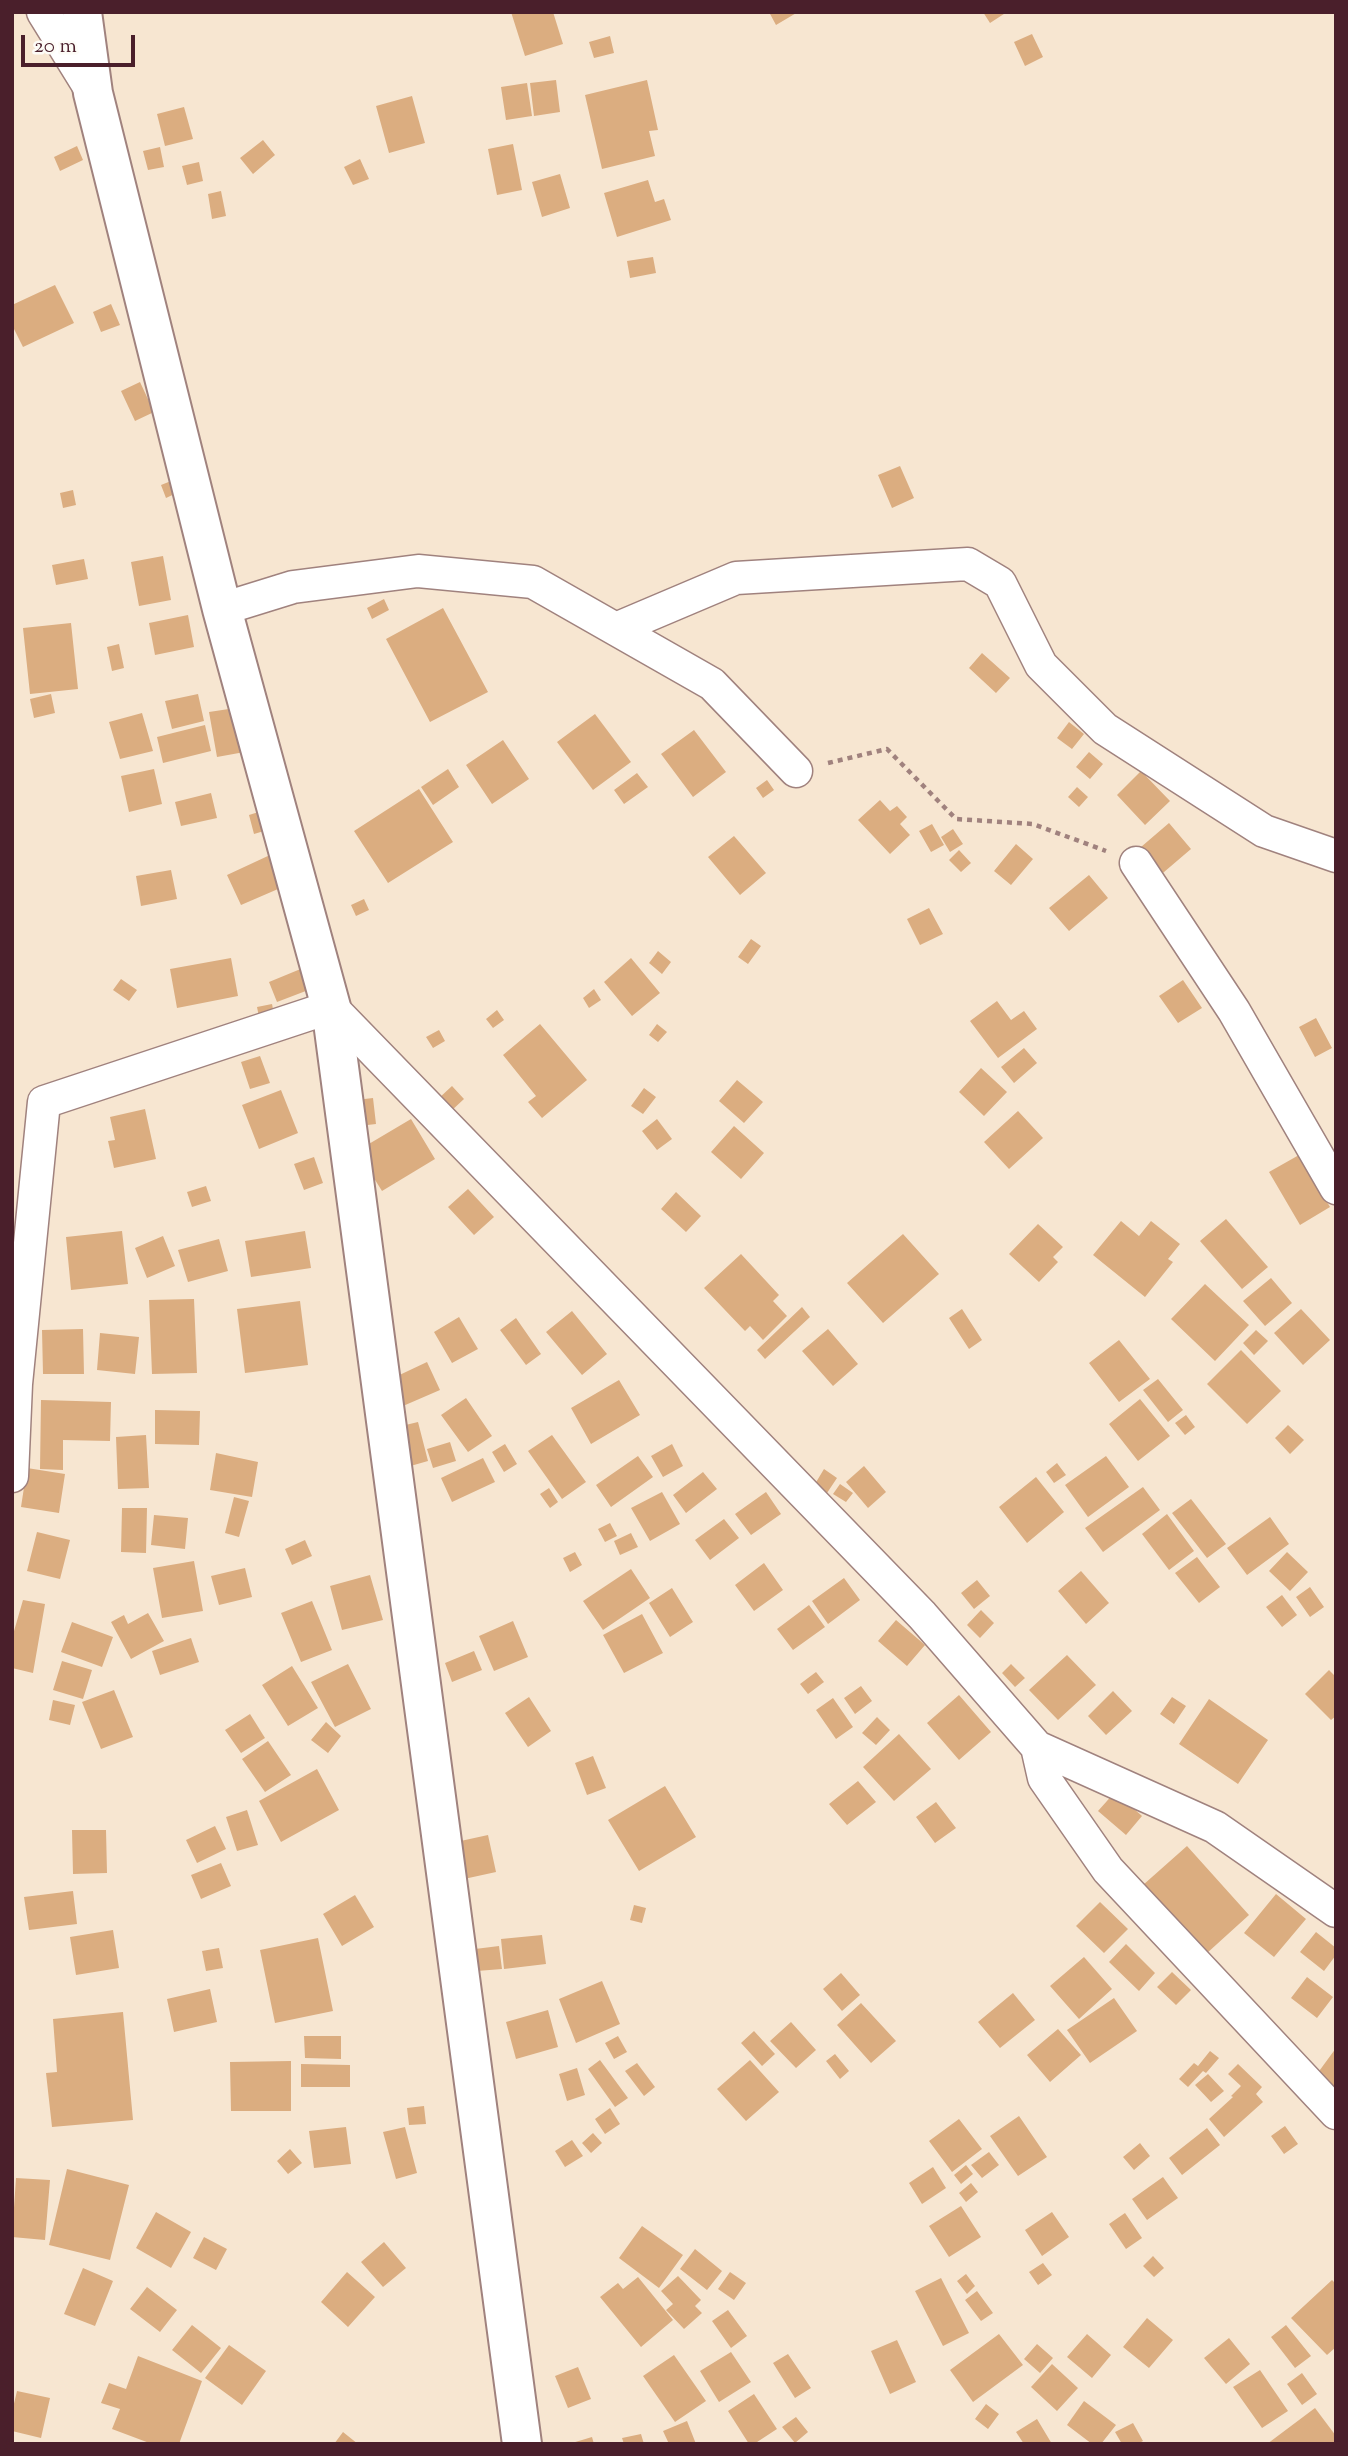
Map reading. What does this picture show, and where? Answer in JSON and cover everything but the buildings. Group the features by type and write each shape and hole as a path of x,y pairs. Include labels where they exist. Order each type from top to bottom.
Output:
{"street":[{"path":"43,12 93,93"},
{"path":"82,12 93,93 222,609 331,1007 522,2444"},
{"path":"618,628 736,578 968,564 1000,583 1041,665 1105,729 1264,831 1336,856"},
{"path":"222,609 293,587 418,571 533,582 618,628 712,684 796,771"},
{"path":"1136,863 1234,1011 1336,1188"},
{"path":"12,1476 16,1384 44,1102 331,1007"},
{"path":"331,1007 922,1615 1037,1747 1215,1827 1336,1911"},
{"path":"1037,1747 1044,1778 1108,1870 1336,2113"}],"path":[{"path":"796,771 887,750 956,819 1033,824 1136,863"}]}
